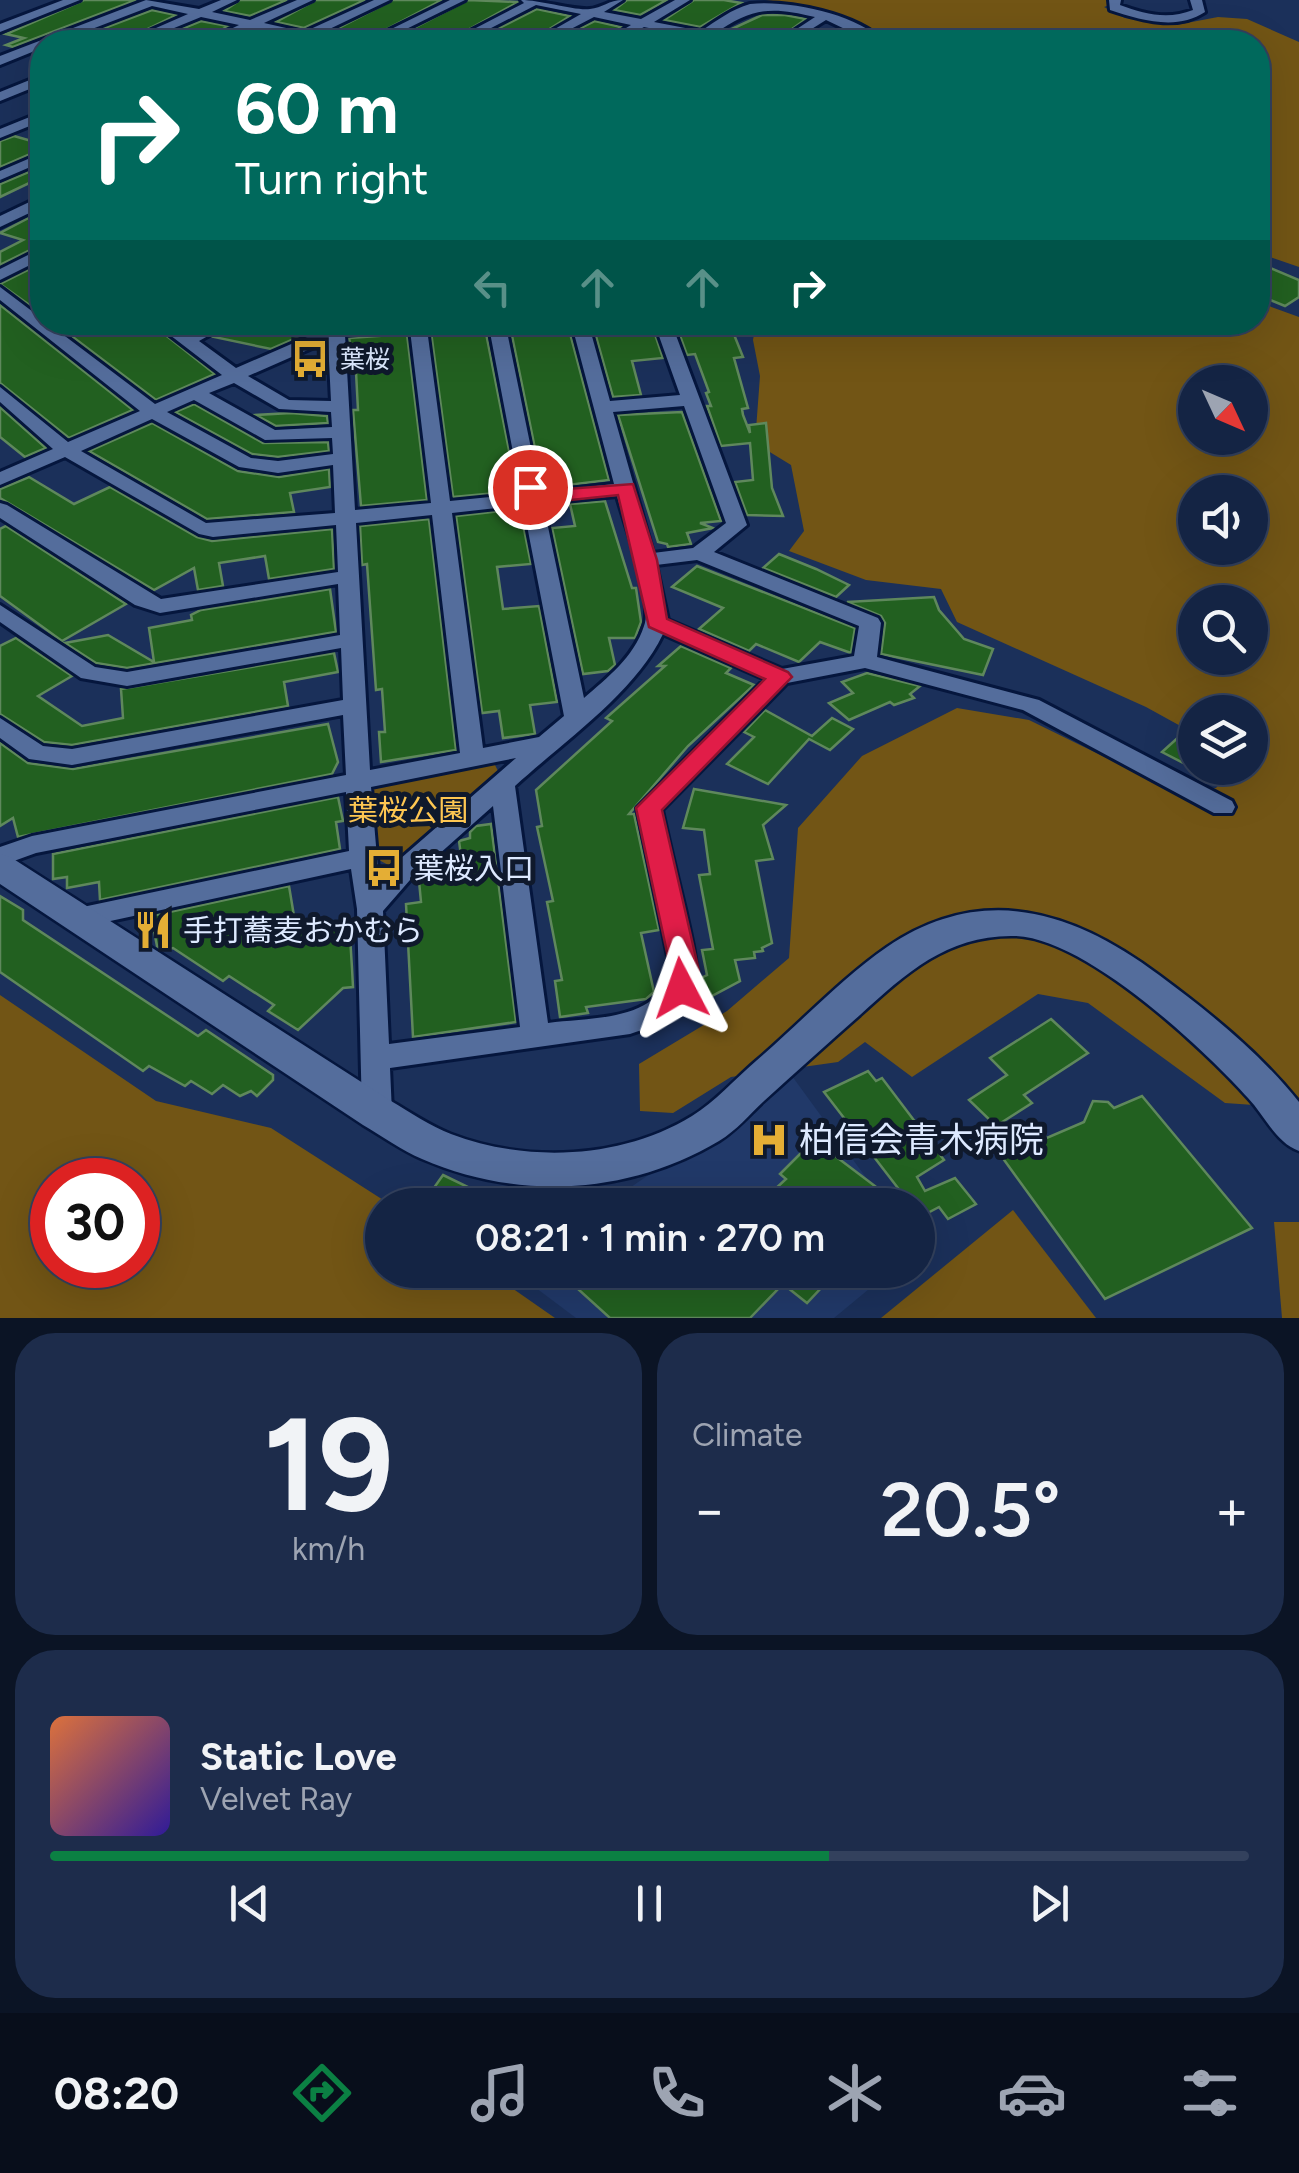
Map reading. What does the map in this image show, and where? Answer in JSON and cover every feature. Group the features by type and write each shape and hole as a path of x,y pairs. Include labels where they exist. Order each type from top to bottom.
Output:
{"street":[{"path":"0,28 74,0"},
{"path":"80,30 151,2 178,0"},
{"path":"159,30 231,0"},
{"path":"238,30 307,0"},
{"path":"318,30 384,0"},
{"path":"396,30 459,0"},
{"path":"477,30 533,0 664,30"},
{"path":"560,30 617,0"},
{"path":"631,30 684,0"},
{"path":"1115,0 1114,7 1163,19 1194,15 1199,12 1196,0"},
{"path":"151,2 270,30"},
{"path":"713,30 758,5 778,5 825,16 854,30"},
{"path":"802,30 825,16"},
{"path":"0,61 30,50"},
{"path":"0,97 30,84"},
{"path":"0,112 30,118"},
{"path":"0,134 30,123"},
{"path":"0,176 30,162"},
{"path":"0,222 30,207"},
{"path":"0,274 30,259"},
{"path":"0,292 30,316"},
{"path":"55,335 153,412 246,463 260,467 344,458"},
{"path":"178,335 235,376 285,405 341,407"},
{"path":"186,341 198,335"},
{"path":"0,478 320,335"},
{"path":"336,335 362,858 370,909 377,1113"},
{"path":"419,335 472,756"},
{"path":"499,335 576,716"},
{"path":"370,909 401,873 622,677 643,652 657,622 646,560 584,335"},
{"path":"667,335 737,525 699,554"},
{"path":"0,392 66,450 198,528 233,532 347,514 626,488"},
{"path":"195,394 272,436 342,432"},
{"path":"604,407 691,400"},
{"path":"0,509 143,600 160,606 350,576"},
{"path":"646,560 699,554 870,623 865,661"},
{"path":"0,612 90,673 106,678 127,679 354,639"},
{"path":"657,622 780,677"},
{"path":"375,1058 630,1023 654,1016 671,1004 685,971 648,808 780,677 865,661 1031,705 1224,807"},
{"path":"0,726 37,753 72,757 357,705"},
{"path":"0,857 32,845 545,744"},
{"path":"502,782 536,1036"},
{"path":"78,918 362,858"},
{"path":"0,867 377,1113 434,1146 479,1161 532,1169 591,1169 651,1155 708,1127 900,957 932,936 972,923 1012,920 1056,929 1098,948 1252,1074 1299,1134"}],"shaded area":[{"name":"柏信会青木病院","path":"792,1076 874,1188 630,1188"},
{"path":"536,1288 870,1288 834,1318 576,1318"}],"green space":[{"path":"765,0 1123,0 1104,7 1125,18 1176,25 1218,17 1247,19 1299,42 1299,267 1270,257 1270,30 876,30 812,6"},
{"path":"1270,306 1299,317 1299,1108 1225,1103 1088,1003 1038,994 912,1077 865,1042 838,1062 731,1077 673,1113 640,1111 639,1064 727,1011 789,958 798,828 862,756 957,708 1029,720 1174,791 1219,785 1268,785 1268,695 1178,695 1178,725 957,622 941,589 866,580 789,551 804,531 791,465 755,443 760,376 754,335 1270,335"},
{"name":"葉桜公園","path":"481,761 494,763 498,771 495,777 394,868 377,859 371,790 387,778"},
{"path":"0,995 156,1101 271,1128 365,1188 365,1288 512,1288 555,1318 0,1318"},
{"path":"1013,1210 1096,1318 881,1318 918,1288 935,1288 935,1274"},
{"path":"1274,1222 1299,1222 1299,1318 1282,1318"}],"building":[{"path":"84,0 136,0 57,30 30,30 30,41 13,47 6,45 24,38 6,34"},
{"path":"240,0 287,0 250,16 224,11"},
{"path":"316,0 365,0 304,28 276,22"},
{"path":"393,0 442,0 385,30 335,30"},
{"path":"468,0 518,2 468,30 410,30"},
{"path":"627,0 667,0 640,15 614,10"},
{"path":"694,0 741,3 700,27 664,20"},
{"path":"537,9 570,16 548,30 495,30"},
{"path":"152,10 176,15 145,30 99,30"},
{"path":"762,15 806,19 791,30 730,30"},
{"path":"201,21 228,26 221,30 179,30"},
{"path":"595,21 621,27 617,30 577,30"},
{"path":"14,136 30,141 30,154 0,167 0,141"},
{"path":"30,171 30,183 0,197 0,184"},
{"path":"30,217 30,250 0,265 0,252 23,240 0,233"},
{"path":"1270,268 1299,280 1299,297 1285,306 1270,300"},
{"path":"30,269 30,305 0,284"},
{"path":"0,305 30,329 30,335 38,335 133,410 69,438 0,383"},
{"path":"70,335 166,335 215,374 156,400"},
{"path":"217,335 303,335 271,349 214,337"},
{"path":"407,335 427,500 361,506 353,410 358,410 356,372 349,338"},
{"path":"431,335 486,335 517,491 453,497"},
{"path":"512,335 570,335 609,480 543,488"},
{"path":"596,335 655,335 663,358 632,361 641,395 613,397"},
{"path":"680,335 734,335 743,357 734,358 748,408 742,409 743,415 750,433 749,425 766,423 772,488 783,516 747,515 735,482 753,480 750,443 721,446 707,406 711,406 706,393 709,392 695,354 687,355"},
{"path":"194,404 263,443 328,442 329,451 278,457 252,454 175,412"},
{"path":"0,407 46,448 25,457 0,437"},
{"path":"682,412 721,521 700,523 713,528 687,533 691,544 668,547 658,542 618,415"},
{"path":"256,415 327,416 328,423 276,426"},
{"path":"152,423 238,471 279,477 329,469 330,487 290,493 294,512 207,519 89,451"},
{"path":"29,477 74,504 110,487 197,537 212,541 332,529 334,569 269,579 265,556 219,563 223,586 198,590 194,568 154,590 0,498 0,489"},
{"path":"605,501 632,588 636,588 641,622 635,638 609,638 615,665 608,671 583,674 552,528 575,526 570,504"},
{"path":"520,509 531,564 497,567 503,609 539,606 557,702 530,705 535,734 503,738 499,711 482,713 456,516"},
{"path":"429,519 456,750 381,762 379,732 385,732 382,689 376,690 367,564 362,565 360,526"},
{"path":"6,526 126,604 62,641 0,596 0,529"},
{"path":"779,554 849,585 836,597 763,568"},
{"path":"697,566 855,628 851,653 820,642 799,662 756,644 749,651 699,629 723,608 672,587"},
{"path":"330,589 336,632 127,668 96,663 65,643 108,635 154,662 149,628 192,620 191,615 201,610"},
{"path":"934,597 939,610 964,639 993,649 983,675 881,654 885,623 881,616 847,602"},
{"path":"16,638 72,676 38,696 82,726 123,718 121,689 334,653 338,672 284,682 288,706 72,745 44,742 0,714 0,646"},
{"path":"681,646 731,668 726,673 754,685 688,746 629,814 634,814 659,930 641,933 654,992 646,999 586,1007 588,1013 560,1017 555,981 562,980 547,902 553,901 537,827 542,826 536,790 612,721 606,718 665,666 658,666"},
{"path":"867,673 920,686 910,694 914,698 894,705 890,702 849,720 829,703 853,693 842,682"},
{"path":"765,710 812,736 832,718 853,729 830,750 809,739 768,784 727,764 754,737 744,732"},
{"path":"328,724 338,762 332,774 18,837 13,818 0,826 0,743 28,763 73,769"},
{"path":"1178,738 1178,760 1162,752"},
{"path":"694,789 786,805 763,825 773,859 756,861 772,943 763,951 754,952 755,958 735,960 740,981 693,1006 699,979 707,975 702,950 713,949 699,875 710,874 704,830 683,828"},
{"path":"338,797 343,821 336,822 340,849 100,900 99,882 67,888 67,877 53,879 53,854"},
{"path":"491,824 516,1022 413,1037 406,904 421,902 419,881 428,869 462,863 459,841 470,838 476,826"},
{"path":"289,886 296,928 349,920 352,968 353,987 343,988 298,1030 268,1011 274,1005 229,976 223,981 173,948 163,950 157,946 151,916"},
{"path":"0,896 23,910 23,920 198,1036 206,1030 273,1075 273,1080 257,1096 251,1091 240,1096 223,1085 212,1094 191,1081 185,1086 149,1066 143,1071 0,972"},
{"path":"1051,1019 1088,1053 1024,1095 1032,1103 996,1126 969,1100 1007,1075 990,1058"},
{"path":"868,1071 876,1081 882,1078 944,1160 917,1177 923,1188 898,1188 824,1092"},
{"path":"1142,1096 1252,1228 1105,1299 1002,1157 1084,1122 1093,1101 1108,1102 1114,1108"},
{"path":"814,1140 878,1188 776,1188 786,1179 780,1174"},
{"path":"443,1175 468,1187 467,1188 434,1188"},
{"path":"955,1178 976,1204 948,1219 939,1207 935,1209 935,1188 932,1188"},
{"path":"577,1288 779,1288 750,1318 610,1318"},
{"path":"788,1288 821,1288 807,1303"}],"place":[{"name":"葉桜","path":"310,359"},
{"name":"葉桜入口","path":"384,868"},
{"name":"手打蕎麦おかむら","path":"153,930"},
{"name":"柏信会青木病院","path":"769,1140"}],"route":[{"path":"530,487 532,498 626,488 656,602 657,622 780,677 648,808 685,971 681,988"}]}
